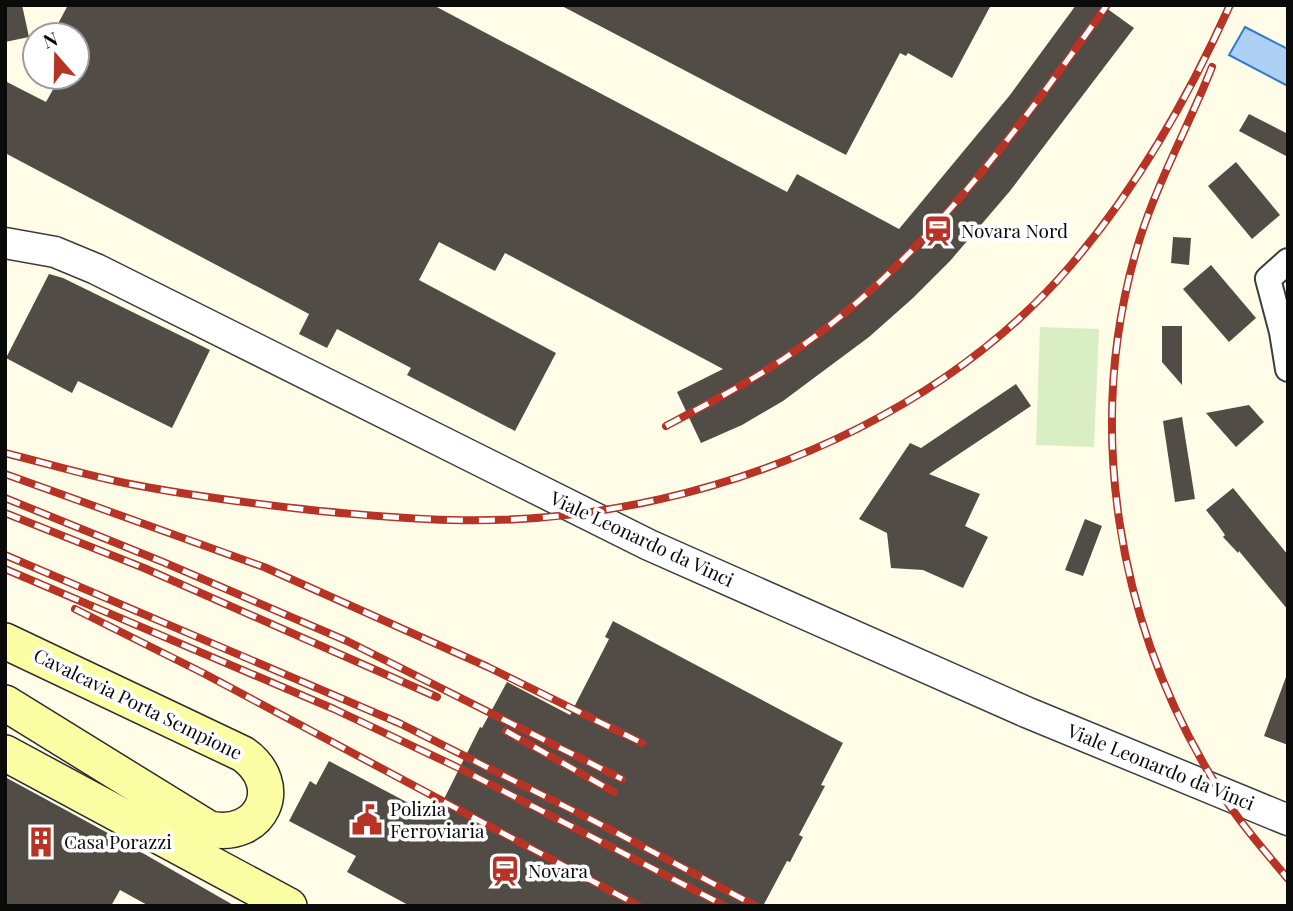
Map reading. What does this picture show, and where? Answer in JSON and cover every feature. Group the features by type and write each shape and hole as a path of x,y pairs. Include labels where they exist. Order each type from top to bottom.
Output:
{"main road":[{"name":"Cavalcavia Porta Sempione","path":"5,641 243,754 255,762 263,774 265,801 250,824 237,830 209,830 5,703"},
{"path":"5,753 289,906"}],"street":[{"name":"Viale Leonardo da Vinci","path":"5,243 55,252 96,269 649,545 1026,712 1288,820"},
{"path":"1288,261 1268,279 1282,332 1288,369"}],"green space":[{"path":"1040,327 1099,329 1094,447 1036,445"}],"water":[{"path":"1245,27 1288,49 1288,86 1229,55"}],"building":[{"path":"5,5 22,5 26,21 21,21 21,39 5,42"},
{"path":"68,5 433,5 787,192 797,174 899,229 1010,95 1076,5 1102,5 1134,28 1010,191 950,261 913,298 869,337 783,401 742,425 701,443 677,392 723,369 505,253 495,271 439,242 419,280 556,353 515,431 407,375 411,368 337,329 327,348 299,334 309,314 5,153 5,81 46,102 52,91 91,91 91,21 59,21"},
{"path":"560,5 991,5 952,78 908,53 906,56 900,53 846,155"},
{"path":"1249,114 1288,134 1288,157 1239,131"},
{"path":"1236,162 1280,215 1252,239 1208,186"},
{"path":"1173,237 1191,238 1189,265 1171,263"},
{"path":"1211,265 1256,318 1229,342 1183,289"},
{"path":"49,274 63,278 210,350 172,428 78,381 72,393 6,358"},
{"path":"1162,326 1182,326 1182,385 1162,362"},
{"path":"1016,384 1031,406 929,474 980,494 965,526 988,537 963,588 923,570 891,568 887,533 859,519 910,443 921,448"},
{"path":"1249,405 1264,422 1236,447 1206,413"},
{"path":"1182,417 1195,499 1175,502 1163,421"},
{"path":"1233,488 1288,555 1288,610 1239,551 1238,553 1223,537 1225,535 1206,510"},
{"path":"1085,519 1102,526 1083,576 1065,570"},
{"path":"613,621 843,743 821,785 825,786 799,835 803,837 763,906 410,906 347,872 356,856 289,821 310,781 316,785 329,761 435,817 480,727 482,728 507,682 570,715 609,639 605,637"},
{"path":"1286,677 1288,678 1288,745 1264,736"},
{"path":"5,777 235,906 149,906 120,890 111,906 5,906"}],"railway":[{"path":"666,426 783,359 844,313 887,275 928,234 1004,145 1107,5"},
{"path":"5,453 110,480 198,496 320,511 451,520 504,520 608,509 660,499 762,470 859,428 917,395 973,357 1024,314 1071,265 1118,205 1179,108 1230,5"},
{"path":"1212,67 1140,238 1123,308 1114,380 1113,452 1120,523 1134,593 1156,662 1185,728 1220,791 1288,879"},
{"path":"5,474 264,567 488,667 642,743"},
{"path":"5,498 347,641 622,779"},
{"path":"5,513 144,568 437,697"},
{"path":"5,555 399,723 756,906"},
{"path":"5,569 334,709 461,769 725,906"},
{"path":"75,609 203,673 639,906"},
{"path":"506,731 614,792"}],"place":[{"name":"Novara Nord","path":"938,231"},
{"name":"Polizia Ferroviaria","path":"367,820"},
{"name":"Casa Porazzi","path":"41,842"},
{"name":"Novara","path":"505,871"}]}
